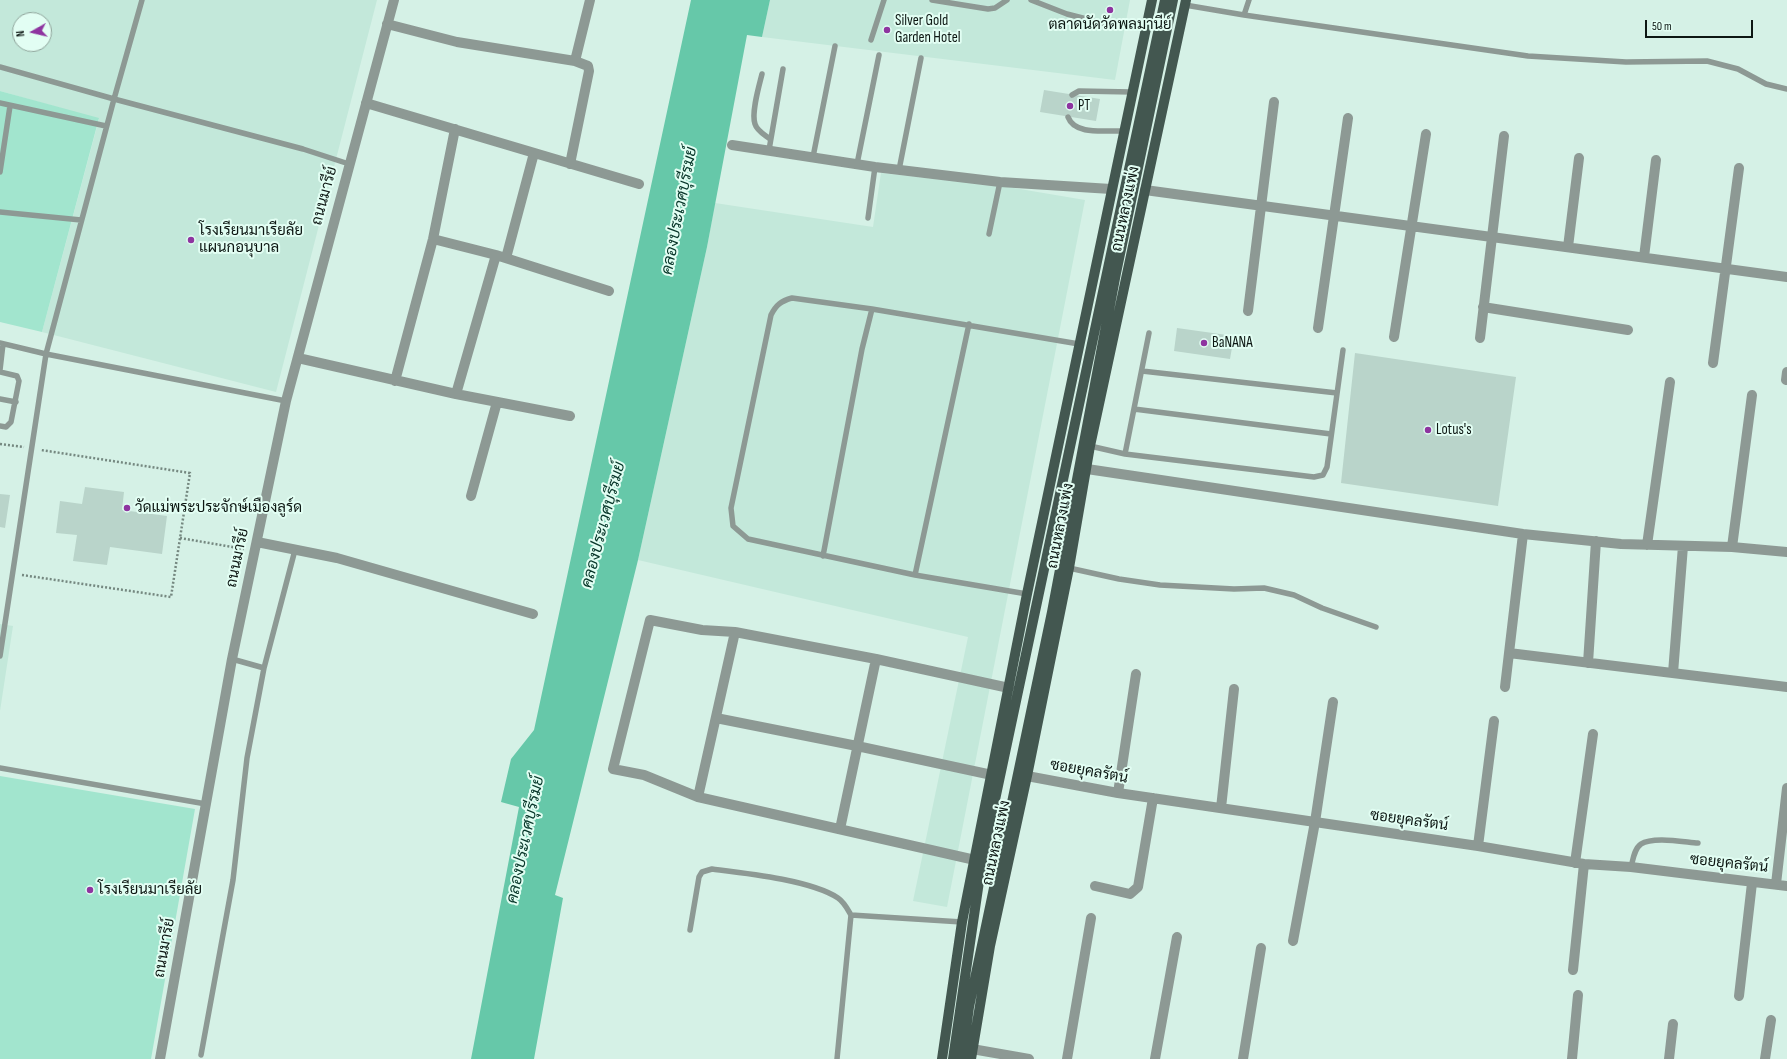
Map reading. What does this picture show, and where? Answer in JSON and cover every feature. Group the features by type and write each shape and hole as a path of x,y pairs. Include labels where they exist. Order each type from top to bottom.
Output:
{"main road":[{"name":"ถนนหลวงแพ่ง","path":"941,1057 962,922 1027,594 1123,131 1152,0"},
{"path":"953,1059 982,861 1165,0"},
{"path":"962,1059 969,1007 1070,521 1116,273 1173,0"},
{"name":"ถนนหลวงแพ่ง","path":"972,1055 990,946 1027,776 1069,568 1088,469 1090,446 1185,2"}],"street":[{"name":"ถนนมารีย์","path":"160,1059 232,659 286,401 394,0"},
{"path":"575,61 590,0"},
{"path":"387,24 457,42 575,61 588,66 589,71 570,164"},
{"path":"1248,310 1274,102"},
{"path":"366,103 639,184"},
{"path":"1318,328 1348,118"},
{"path":"395,380 433,239 455,129"},
{"path":"1394,336 1410,226 1426,134"},
{"path":"1480,338 1504,136"},
{"path":"732,146 769,150 900,170 1000,182 1111,189"},
{"path":"506,258 534,153"},
{"path":"1568,247 1579,158"},
{"path":"1644,258 1656,160"},
{"path":"1713,363 1739,168"},
{"path":"1146,190 1787,277"},
{"path":"433,239 496,255 609,291"},
{"path":"456,394 496,255"},
{"path":"1483,307 1628,330"},
{"path":"298,358 456,394 570,416"},
{"path":"1647,545 1670,382"},
{"path":"1732,547 1752,395"},
{"path":"471,496 497,402"},
{"path":"1088,469 1523,534 1621,544 1732,547 1787,552"},
{"path":"1505,687 1523,534"},
{"path":"1588,663 1596,541"},
{"path":"1672,673 1682,546"},
{"path":"256,547 295,550 337,558 533,614"},
{"path":"975,860 698,797 644,775 613,769 650,620 702,630 735,632 876,659 1009,688"},
{"path":"698,797 735,632"},
{"path":"1509,653 1787,687"},
{"path":"840,829 876,659"},
{"path":"1118,793 1136,674"},
{"path":"1220,808 1234,689"},
{"path":"1293,941 1316,822 1333,702"},
{"path":"716,718 992,775"},
{"path":"1478,846 1494,721"},
{"path":"1573,970 1579,863 1593,734"},
{"name":"ซอยยุคลรัตน์","path":"1027,776 1118,793 1478,846 1579,863 1631,867 1752,883 1787,886"},
{"path":"1776,884 1787,788"},
{"path":"1095,886 1130,894 1138,887 1153,798"},
{"path":"1739,996 1752,883"},
{"path":"1067,1059 1091,918"},
{"path":"1155,1059 1177,937"},
{"path":"1243,1059 1262,948"},
{"path":"1572,1059 1578,995"},
{"path":"1765,1059 1771,1020"},
{"path":"1669,1059 1673,1024"},
{"path":"972,1055 1029,1059"}],"lane":[{"path":"0,656 46,354 106,126 142,0"},
{"path":"871,40 884,0"},
{"path":"932,0 988,9 995,8 1007,0"},
{"path":"1032,0 1067,14 1102,23 1147,22"},
{"path":"1244,15 1249,0"},
{"path":"1185,2 1244,15 1528,56 1626,62 1707,60 1738,69 1766,84 1787,89"},
{"path":"813,157 835,46"},
{"path":"857,164 879,55"},
{"path":"900,170 921,58"},
{"path":"0,67 303,149 349,164"},
{"path":"769,150 783,69"},
{"path":"762,74 754,116 755,124 759,130 770,139"},
{"path":"1072,95 1079,91 1132,92"},
{"path":"0,103 106,126"},
{"path":"0,172 10,106"},
{"path":"1068,117 1070,123 1079,129 1123,131"},
{"path":"868,218 875,166"},
{"path":"989,234 1000,182"},
{"path":"0,212 81,220"},
{"path":"1027,594 915,575 748,539 733,526 731,508 771,315 775,306 782,301 792,298 872,308 1079,344"},
{"path":"823,556 862,348 872,308"},
{"path":"915,575 969,324"},
{"path":"1125,454 1149,333"},
{"path":"0,426 9,426 16,402 18,378 0,371 2,343 46,354 286,401"},
{"path":"1090,446 1125,454 1314,476 1323,475 1327,467 1343,350"},
{"path":"1142,371 1337,393"},
{"path":"0,399 16,402"},
{"path":"1134,409 1331,434"},
{"path":"202,1055 233,880 247,758 264,668 295,550"},
{"path":"1069,568 1119,579 1160,585 1234,589 1264,588 1294,595 1322,608 1376,627"},
{"path":"232,659 264,668"},
{"path":"0,768 206,804"},
{"path":"1631,867 1635,852 1640,845 1650,841 1698,843"},
{"path":"690,930 699,877 702,872 712,869 812,886 844,903 851,915 836,1059"},
{"path":"851,915 962,922"}],"path":[{"path":"0,444 190,473 171,597 13,573"},
{"path":"180,538 256,547"}],"shaded area":[{"name":"โรงเรียนมาเรียลัย แผนกอนุบาล","path":"0,0 377,0 276,392 42,332 99,119 0,91"},
{"path":"770,0 1130,0 1115,80 762,37"},
{"path":"0,91 99,118 42,332 0,322"},
{"path":"881,173 1008,187 1085,200 947,907 913,901 968,637 638,560 707,247 715,203 873,227"},
{"path":"0,624 13,626 0,711"},
{"name":"โรงเรียนมาเรียลัย","path":"0,776 195,809 151,1059 0,1059"}],"water":[{"name":"คลองประเวศบุรีรมย์","path":"691,0 770,0 762,37 747,35 707,247 638,560 555,895 563,898 534,1059 471,1059 519,807 501,802 511,759 534,730"}],"building":[{"name":"PT","path":"1044,90 1100,99 1096,121 1040,112"},
{"name":"BaNANA","path":"1177,328 1234,336 1230,359 1174,351"},
{"name":"Lotus's","path":"1355,353 1516,377 1498,506 1341,483"},
{"path":"85,487 124,492 122,510 167,516 162,554 110,547 107,565 73,561 77,535 56,533 60,501 82,504"},
{"path":"0,494 10,495 5,528 0,527"}],"place":[{"name":"ตลาดนัดวัดพลมานีย์","path":"1110,10"},
{"name":"Silver Gold Garden Hotel","path":"887,30"},
{"name":"PT","path":"1070,106"},
{"name":"โรงเรียนมาเรียลัย แผนกอนุบาล","path":"191,240"},
{"name":"BaNANA","path":"1204,343"},
{"name":"Lotus's","path":"1428,430"},
{"name":"วัดแม่พระประจักษ์เมืองลูร์ด","path":"127,508"},
{"name":"โรงเรียนมาเรียลัย","path":"90,890"}]}
